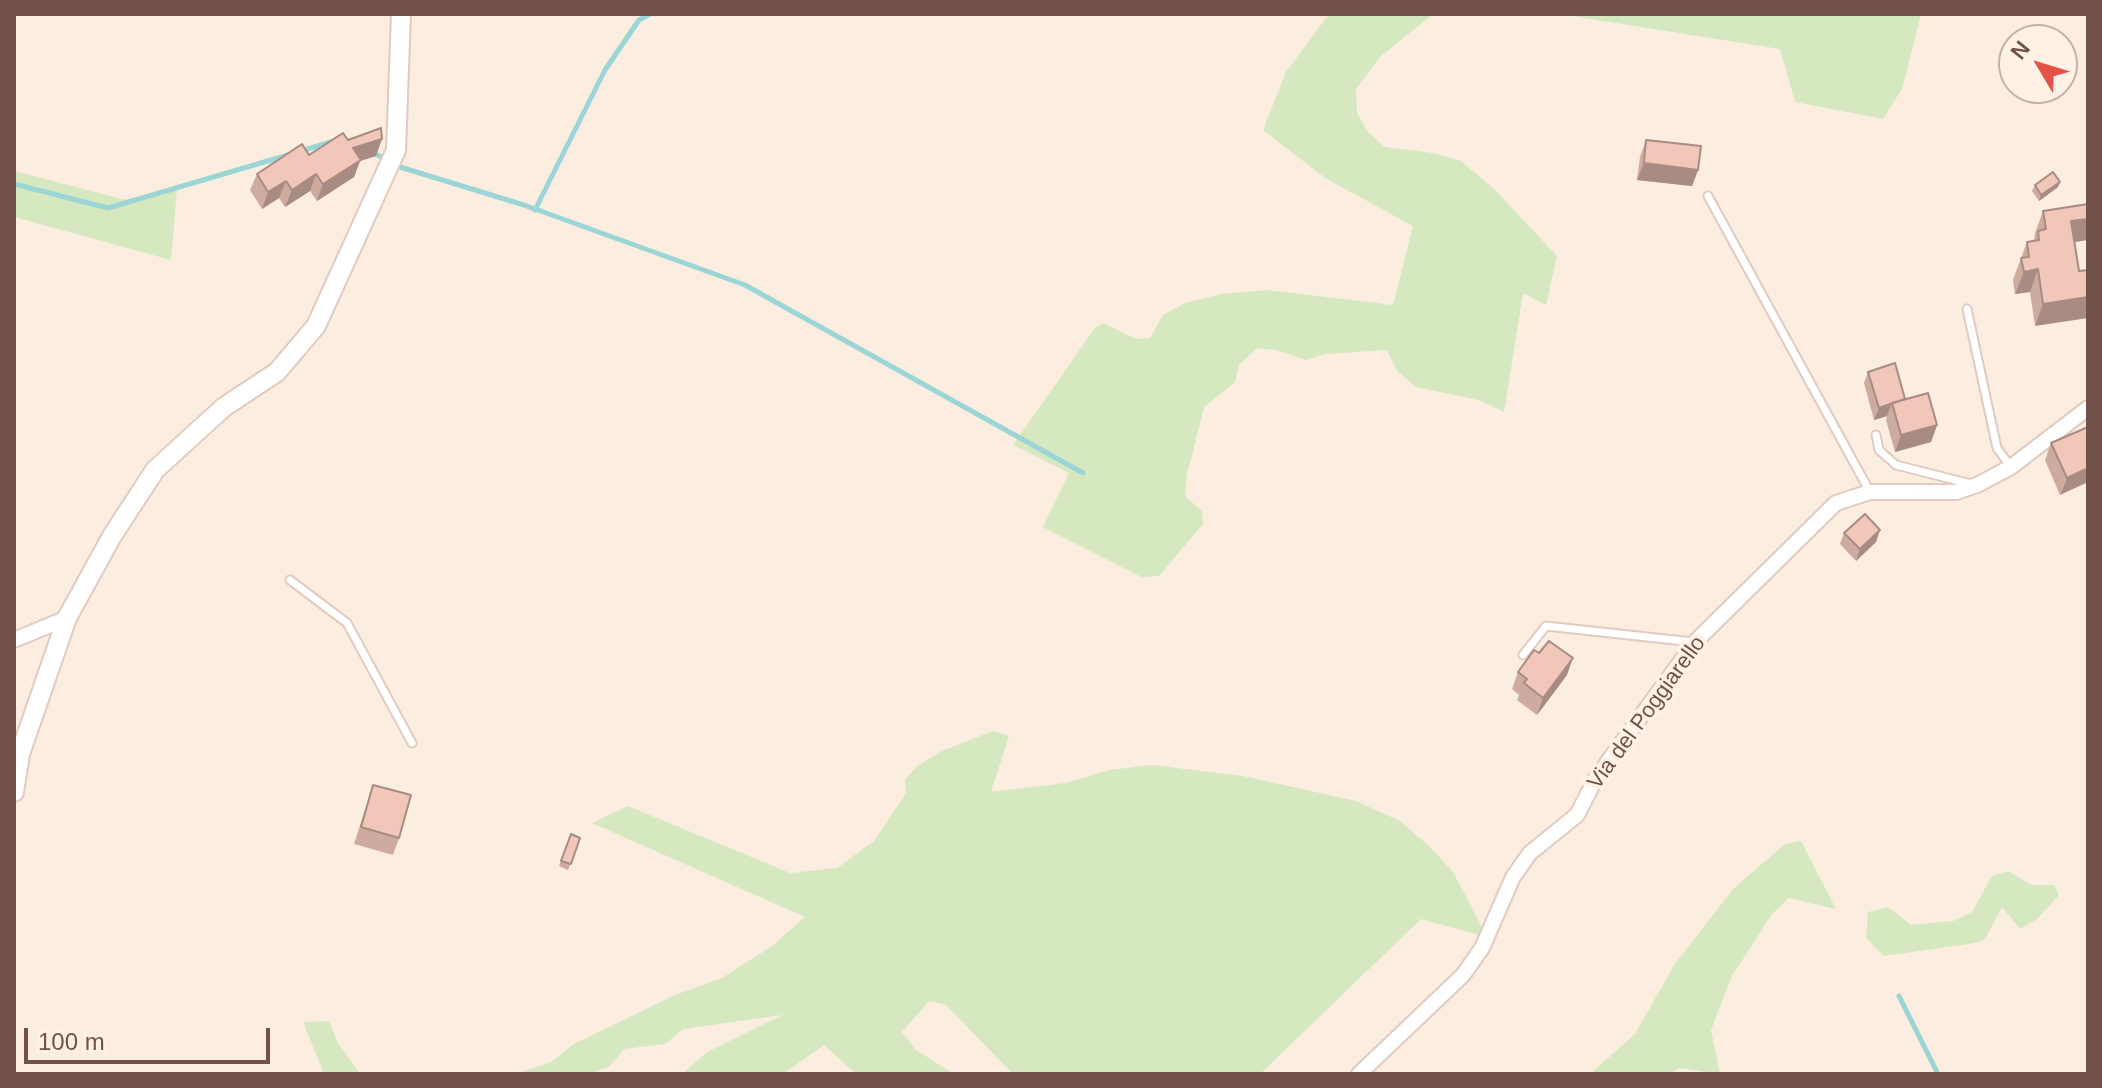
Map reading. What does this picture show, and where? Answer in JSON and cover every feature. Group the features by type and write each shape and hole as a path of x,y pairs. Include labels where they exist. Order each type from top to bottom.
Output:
{"street":[{"path":"14,792 20,754 67,618 112,536 155,470 224,407 277,372 316,326 390,162 401,14"},
{"name":"Via del Poggiarello","path":"1359,1074 1463,975 1487,937 1513,877 1530,853 1577,815 1596,778 1695,642 1836,503 1870,492 1956,492 1977,485 2011,467 2088,408"},
{"path":"14,640 67,618"}],"lane":[{"path":"1708,196 1870,492"},
{"path":"1967,309 1997,448 2011,467"},
{"path":"1876,435 1879,450 1896,465 1977,485"},
{"path":"290,580 347,623 412,743"},
{"path":"1523,655 1546,626 1695,642"}],"green space":[{"path":"1329,14 1433,14 1381,56 1356,89 1357,113 1368,132 1385,147 1433,153 1461,161 1494,189 1557,256 1546,305 1523,293 1504,412 1479,400 1416,387 1397,371 1387,350 1325,354 1306,360 1277,350 1257,348 1239,365 1235,382 1204,407 1187,475 1185,496 1202,511 1203,524 1159,576 1141,577 1043,527 1069,473 1013,445 1095,328 1103,323 1136,339 1150,338 1163,315 1185,303 1222,294 1267,290 1393,305 1413,226 1325,178 1263,130 1286,72"},
{"path":"1559,14 1921,14 1902,89 1883,119 1795,102 1780,49"},
{"path":"14,171 130,201 177,188 171,260 14,217"},
{"path":"993,731 1009,736 991,792 1065,783 1110,770 1152,765 1243,776 1356,801 1400,821 1430,847 1453,872 1487,937 1421,919 1260,1074 1013,1074 945,1004 929,1001 902,1032 916,1050 954,1074 856,1074 824,1045 783,1074 682,1074 707,1052 782,1015 683,1029 665,1044 624,1049 610,1066 590,1074 516,1074 551,1062 574,1044 675,995 722,978 772,946 805,917 592,823 628,806 790,873 837,868 874,841 906,793 905,780 918,765 942,751"},
{"path":"1801,841 1836,909 1789,898 1772,914 1732,976 1711,1030 1720,1074 1679,1068 1670,1074 1590,1074 1635,1034 1675,964 1733,889 1785,844"},
{"path":"2008,871 2031,885 2054,885 2059,895 2036,920 2020,929 2002,907 1985,939 1975,943 1884,956 1866,938 1868,912 1888,907 1911,925 1953,921 1972,912 1992,876"},
{"path":"329,1021 338,1043 360,1074 324,1074 303,1022"}],"building":[{"path":"381,128 382,139 353,148 361,160 323,184 316,174 292,190 286,181 268,192 257,174 302,144 309,155 343,133 348,140"},
{"path":"1646,140 1701,146 1698,170 1644,163"},
{"path":"2053,172 2060,182 2041,195 2035,185"},
{"path":"2088,204 2088,219 2071,221 2079,271 2088,270 2088,297 2043,304 2038,269 2024,272 2021,258 2029,257 2027,242 2039,240 2038,231 2046,229 2043,211"},
{"path":"1895,363 1905,399 1879,408 1868,372"},
{"path":"1928,393 1937,425 1901,435 1892,403"},
{"path":"2088,427 2088,468 2067,478 2051,443"},
{"path":"1865,514 1880,530 1860,549 1844,533"},
{"path":"1549,641 1573,658 1543,698 1524,683 1527,679 1518,672 1534,650 1539,653"},
{"path":"373,785 411,795 399,838 361,827"},
{"path":"571,834 580,838 571,864 561,861"}],"waterway":[{"path":"535,210 605,70 639,20 650,14"},
{"path":"301,151 334,141"},
{"path":"372,152 400,167 524,205 745,285 1083,473"},
{"path":"14,184 108,208 288,155"},
{"path":"1899,996 1938,1074"}]}
